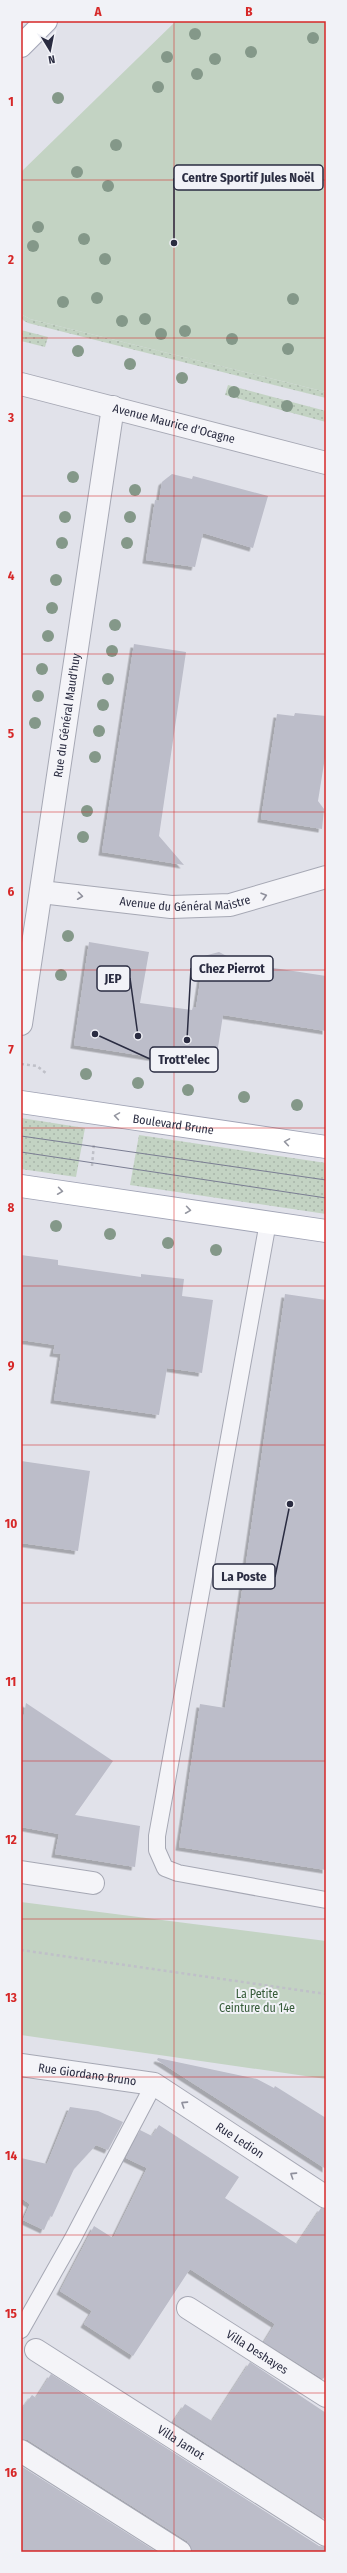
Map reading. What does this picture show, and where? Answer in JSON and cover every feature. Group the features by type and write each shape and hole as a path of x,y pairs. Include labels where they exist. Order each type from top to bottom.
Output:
{"main road":[{"path":"21,46 46,21"},
{"name":"Boulevard Brune","path":"21,1102 326,1147"},
{"path":"21,1186 326,1231"}],"street":[{"name":"Avenue Maurice d'Ocagne","path":"21,384 326,463"},
{"name":"Rue du Général Maud'huy","path":"21,1024 112,407"},
{"name":"Avenue du Général Maistre","path":"41,892 171,907 230,906 326,877"},
{"path":"21,1872 93,1883"},
{"name":"Rue Giordano Bruno","path":"21,2065 154,2084"},
{"name":"Rue Ledion","path":"154,2084 326,2196"},
{"name":"Villa Deshayes","path":"188,2308 326,2396"},
{"name":"Villa Jamot","path":"36,2350 326,2535"},
{"path":"21,2451 180,2552"}],"lane":[{"path":"268,1222 157,1836 157,1850 165,1868 178,1873 326,1900"},
{"path":"21,2330 73,2238 154,2084"}],"path":[{"path":"21,1064 37,1066"},
{"path":"87,1196 98,1113"},
{"path":"21,1950 326,1994"}],"green space":[{"path":"176,21 326,21 326,392 30,319 21,314 21,172"},
{"path":"21,314 30,319 326,392 326,398 28,323 21,319"},
{"path":"21,330 48,337 45,347 21,341"},
{"path":"228,385 326,411 326,422 225,395"},
{"path":"21,1118 85,1128 76,1177 21,1169"},
{"path":"139,1135 326,1163 326,1214 130,1185"},
{"name":"La Petite Ceinture du 14e","path":"21,1902 326,1941 326,2079 21,2035"}],"building":[{"path":"172,474 192,479 193,476 268,496 253,548 203,533 195,567 146,560 155,500 159,501 162,482"},
{"path":"134,644 186,652 159,836 184,865 102,852"},
{"path":"295,713 326,716 326,751 318,801 324,809 322,829 261,819 277,714 294,716"},
{"path":"89,942 149,952 140,1003 192,1010 193,1007 196,1008 204,956 219,952 240,963 326,976 326,1031 223,1015 215,1067 74,1045"},
{"path":"21,1255 58,1260 58,1265 141,1277 141,1274 184,1279 182,1296 213,1300 202,1373 167,1368 159,1415 54,1400 61,1354 53,1353 55,1345 21,1340"},
{"path":"285,1294 326,1300 326,1870 179,1847 200,1704 225,1708"},
{"path":"21,1461 90,1471 78,1551 21,1543"},
{"path":"26,1703 113,1761 75,1815 140,1826 135,1867 55,1854 59,1834 21,1827 21,1731"},
{"path":"158,2058 257,2079 274,2088 275,2086 326,2118 326,2169 157,2060"},
{"path":"70,2107 98,2111 123,2122 108,2150 96,2145 74,2169 52,2217 50,2216 44,2230 23,2220 30,2204 21,2198 21,2158 47,2164"},
{"path":"159,2125 239,2177 225,2198 297,2244 321,2208 326,2209 326,2375 323,2379 264,2342 275,2324 190,2269 133,2356 84,2324 92,2311 60,2291 94,2226 113,2238 147,2168 126,2158 140,2130 152,2136"},
{"path":"250,2362 326,2413 326,2520 173,2422 185,2404 212,2421"},
{"path":"51,2374 319,2546 326,2547 326,2552 192,2552 187,2541 28,2440 21,2439 21,2410 32,2395 36,2398"},
{"path":"21,2466 157,2552 21,2552"}],"tram line":[{"path":"21,1136 326,1180"},
{"path":"21,1152 326,1198"}],"place":[{"name":"Centre Sportif Jules Noël","path":"174,243"},
{"name":"Trott'elec","path":"95,1034"},
{"name":"JEP","path":"138,1036"},
{"name":"Chez Pierrot","path":"187,1040"},
{"name":"La Poste","path":"290,1504"}]}
